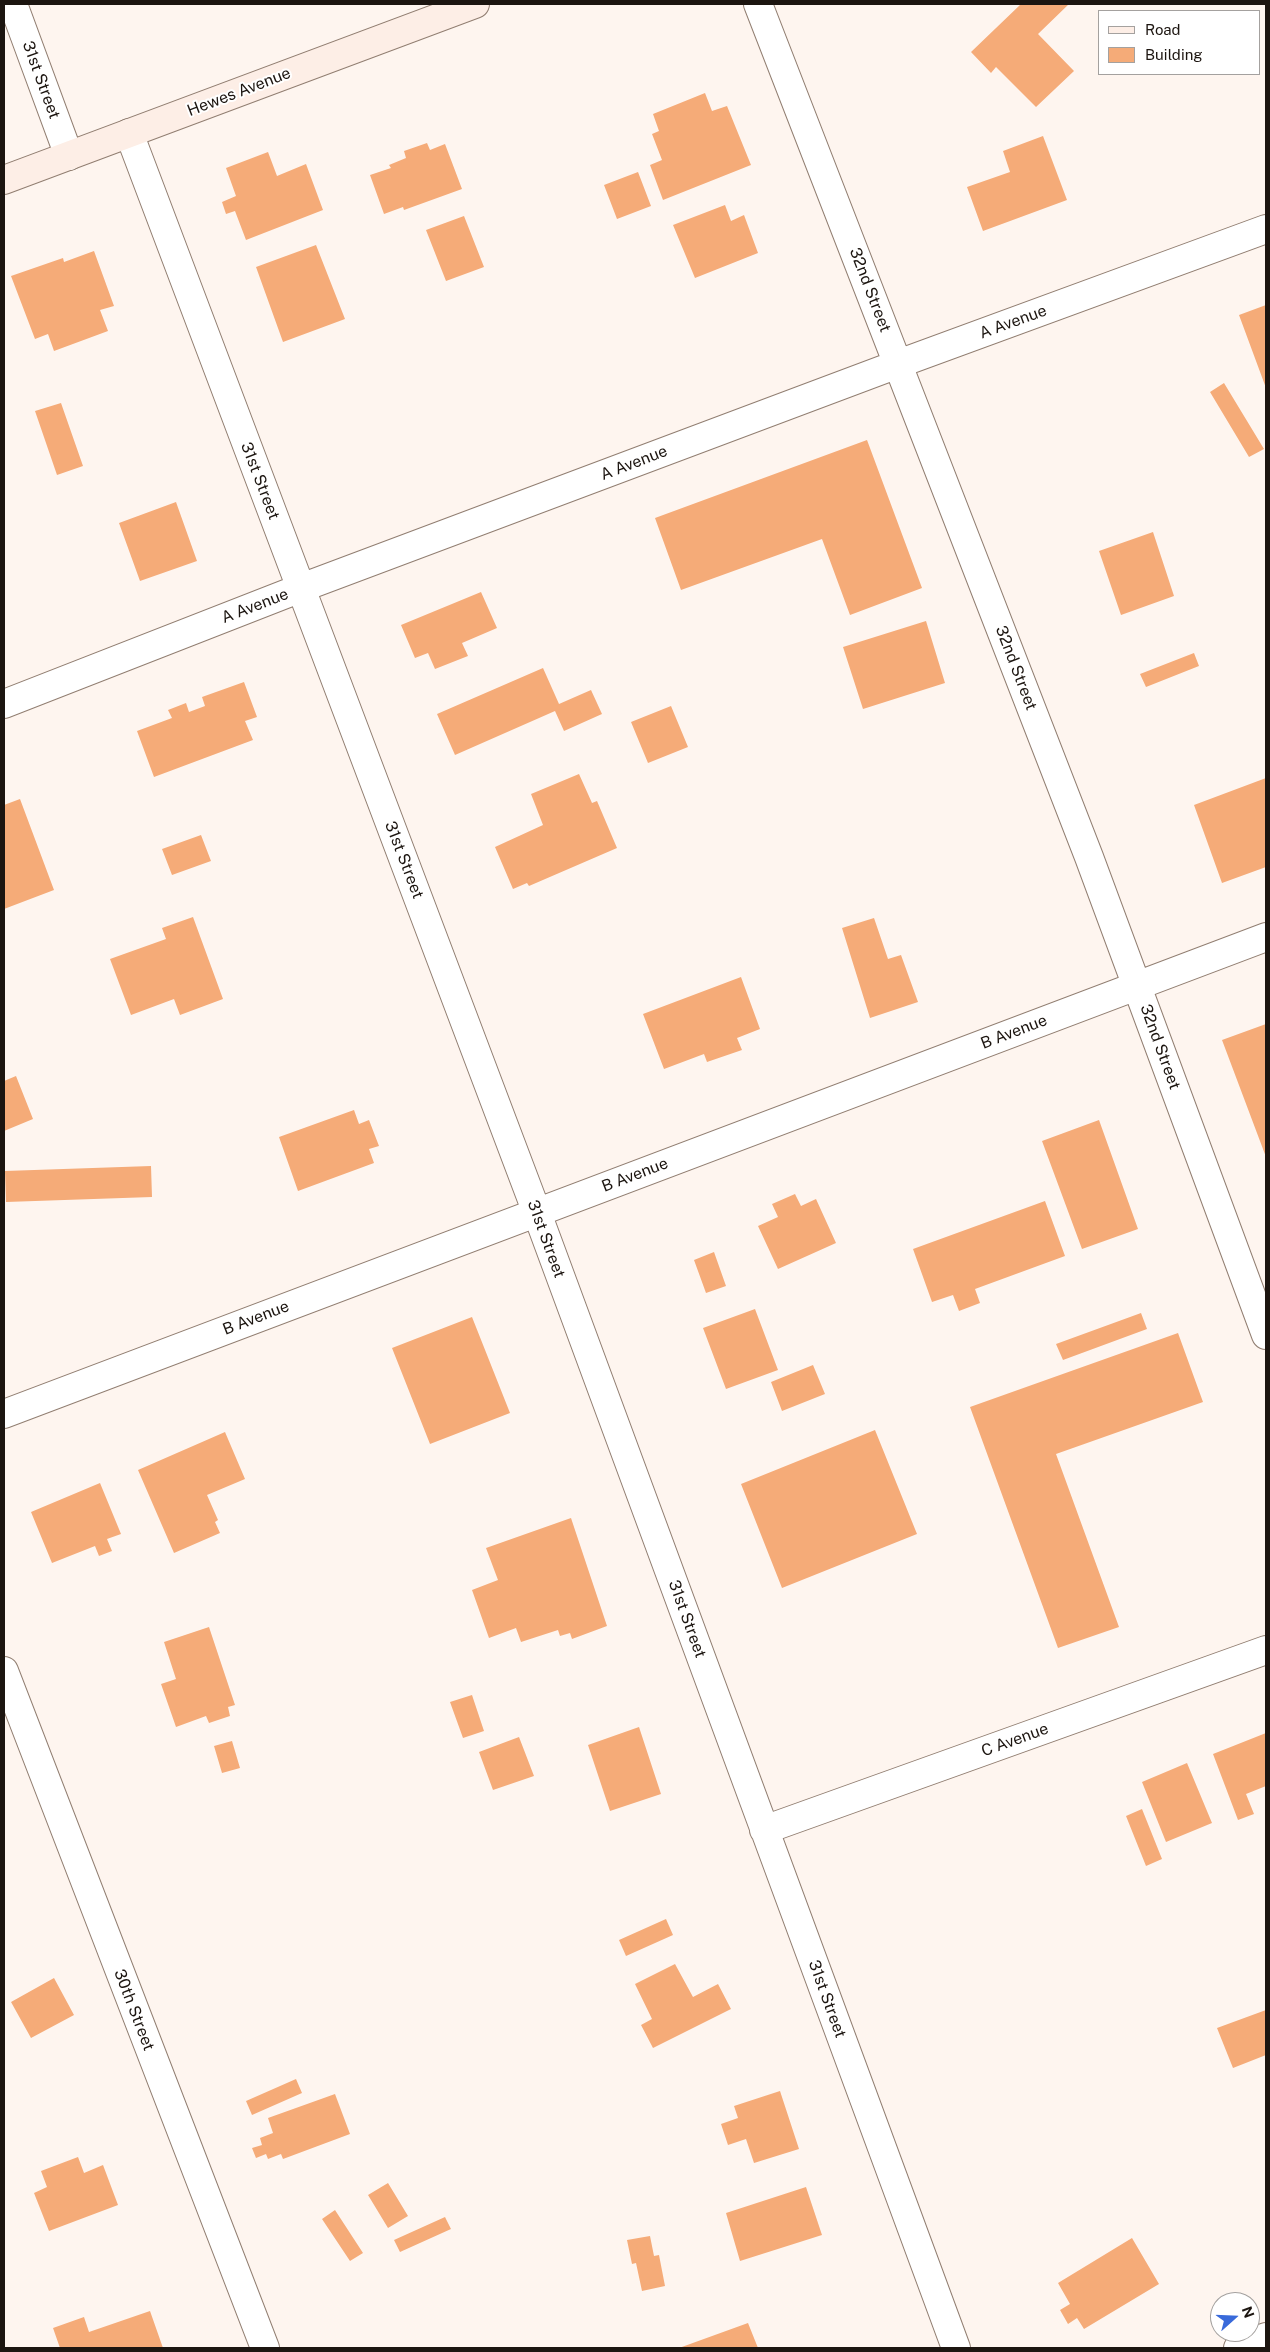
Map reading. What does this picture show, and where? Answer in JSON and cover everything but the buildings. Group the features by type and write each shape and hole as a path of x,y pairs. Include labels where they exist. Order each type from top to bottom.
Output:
{"main road":[{"name":"Hewes Avenue","path":"4,180 475,4"}],"street":[{"name":"31st Street","path":"13,4 69,156"},
{"name":"32nd Street","path":"758,4 1137,985 1266,1335"},
{"name":"31st Street","path":"129,133 537,1213 956,2348"},
{"name":"A Avenue","path":"4,704 301,588 898,364 1266,229"},
{"name":"B Avenue","path":"4,1414 1266,937"},
{"name":"C Avenue","path":"764,1830 1266,1650"},
{"name":"30th Street","path":"4,1671 265,2348"},
{"path":"1238,2348 1266,2337"}]}
